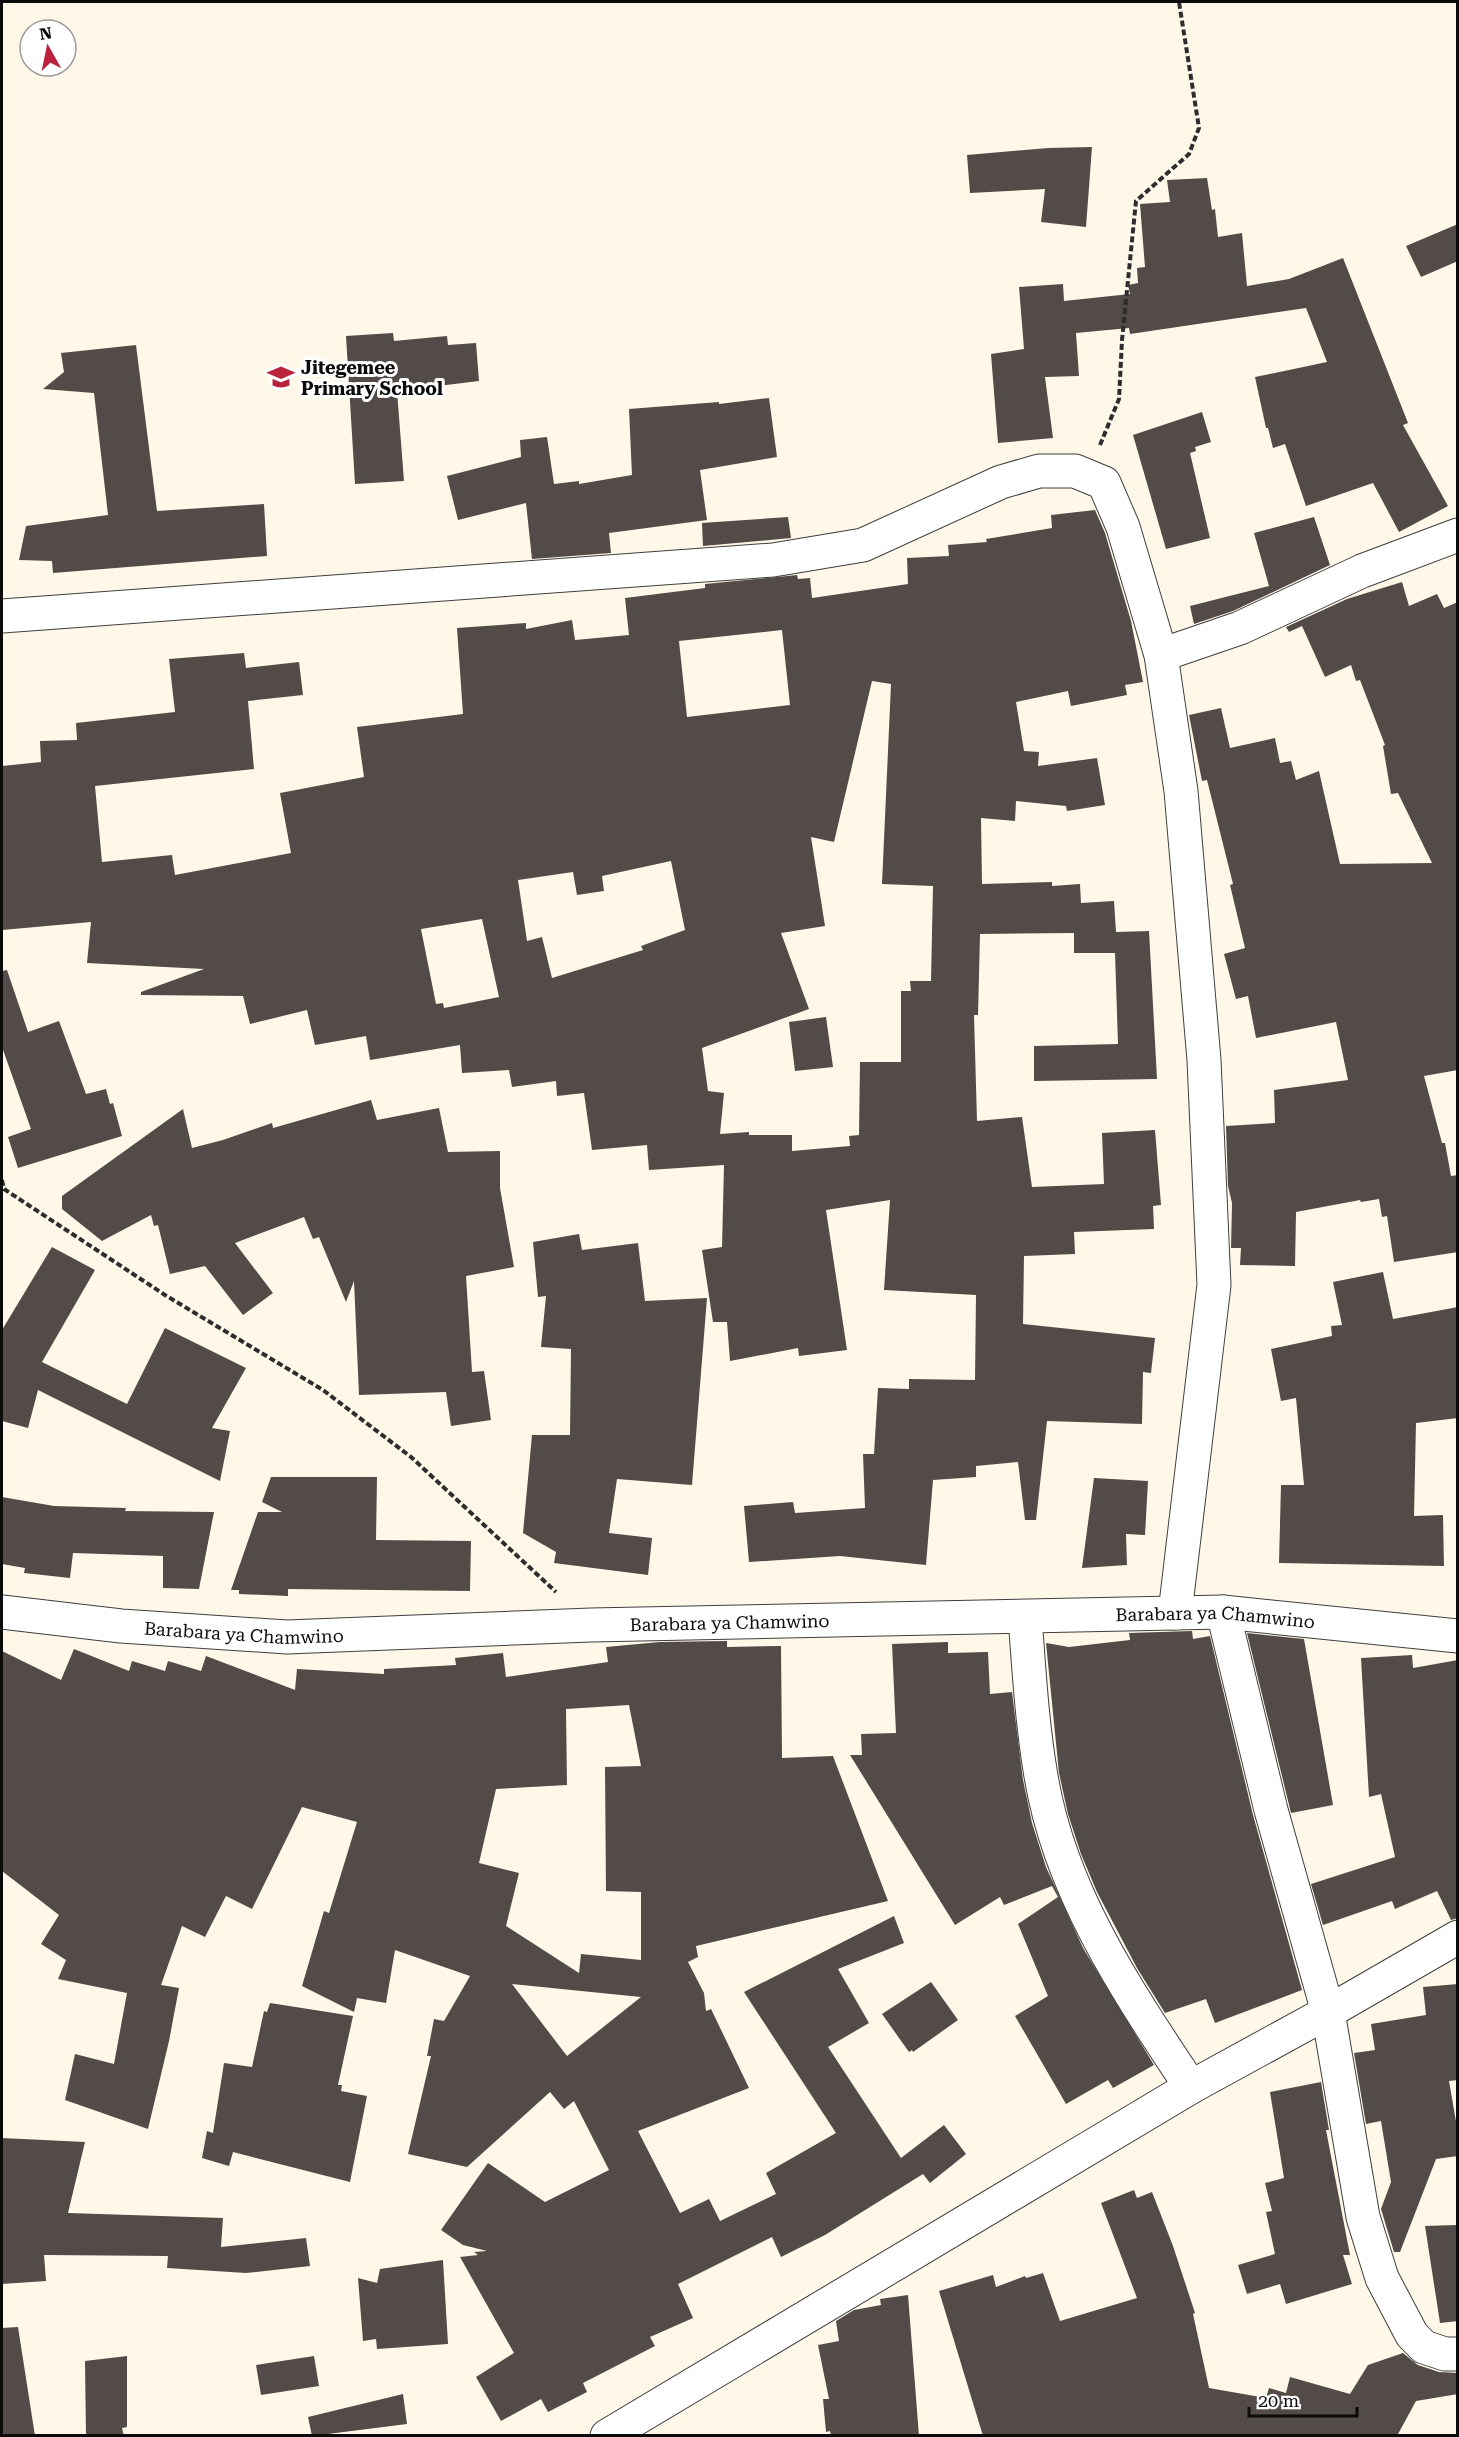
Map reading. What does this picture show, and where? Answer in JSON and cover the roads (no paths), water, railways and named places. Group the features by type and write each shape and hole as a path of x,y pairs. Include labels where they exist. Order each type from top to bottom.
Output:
{"street":[{"path":"2,616 773,560 863,545 1001,482 1039,471 1075,471 1104,483 1123,527 1161,655 1181,791 1203,1048 1214,1285 1175,1613"},
{"path":"1161,655 1240,628 1362,571 1458,535"},
{"name":"Barabara ya Chamwino","path":"2,1612 121,1626 287,1637 591,1625 1223,1612 1458,1636"},
{"path":"1223,1612 1271,1810 1328,2012 1363,2217 1382,2278 1412,2335 1424,2346 1445,2354 1458,2354"},
{"path":"1025,1617 1041,1777 1058,1846 1083,1909 1114,1968 1191,2087"},
{"path":"607,2436 1191,2087 1458,1937"}],"place":[{"name":"Jitegemee Primary School","path":"281,377"}]}
